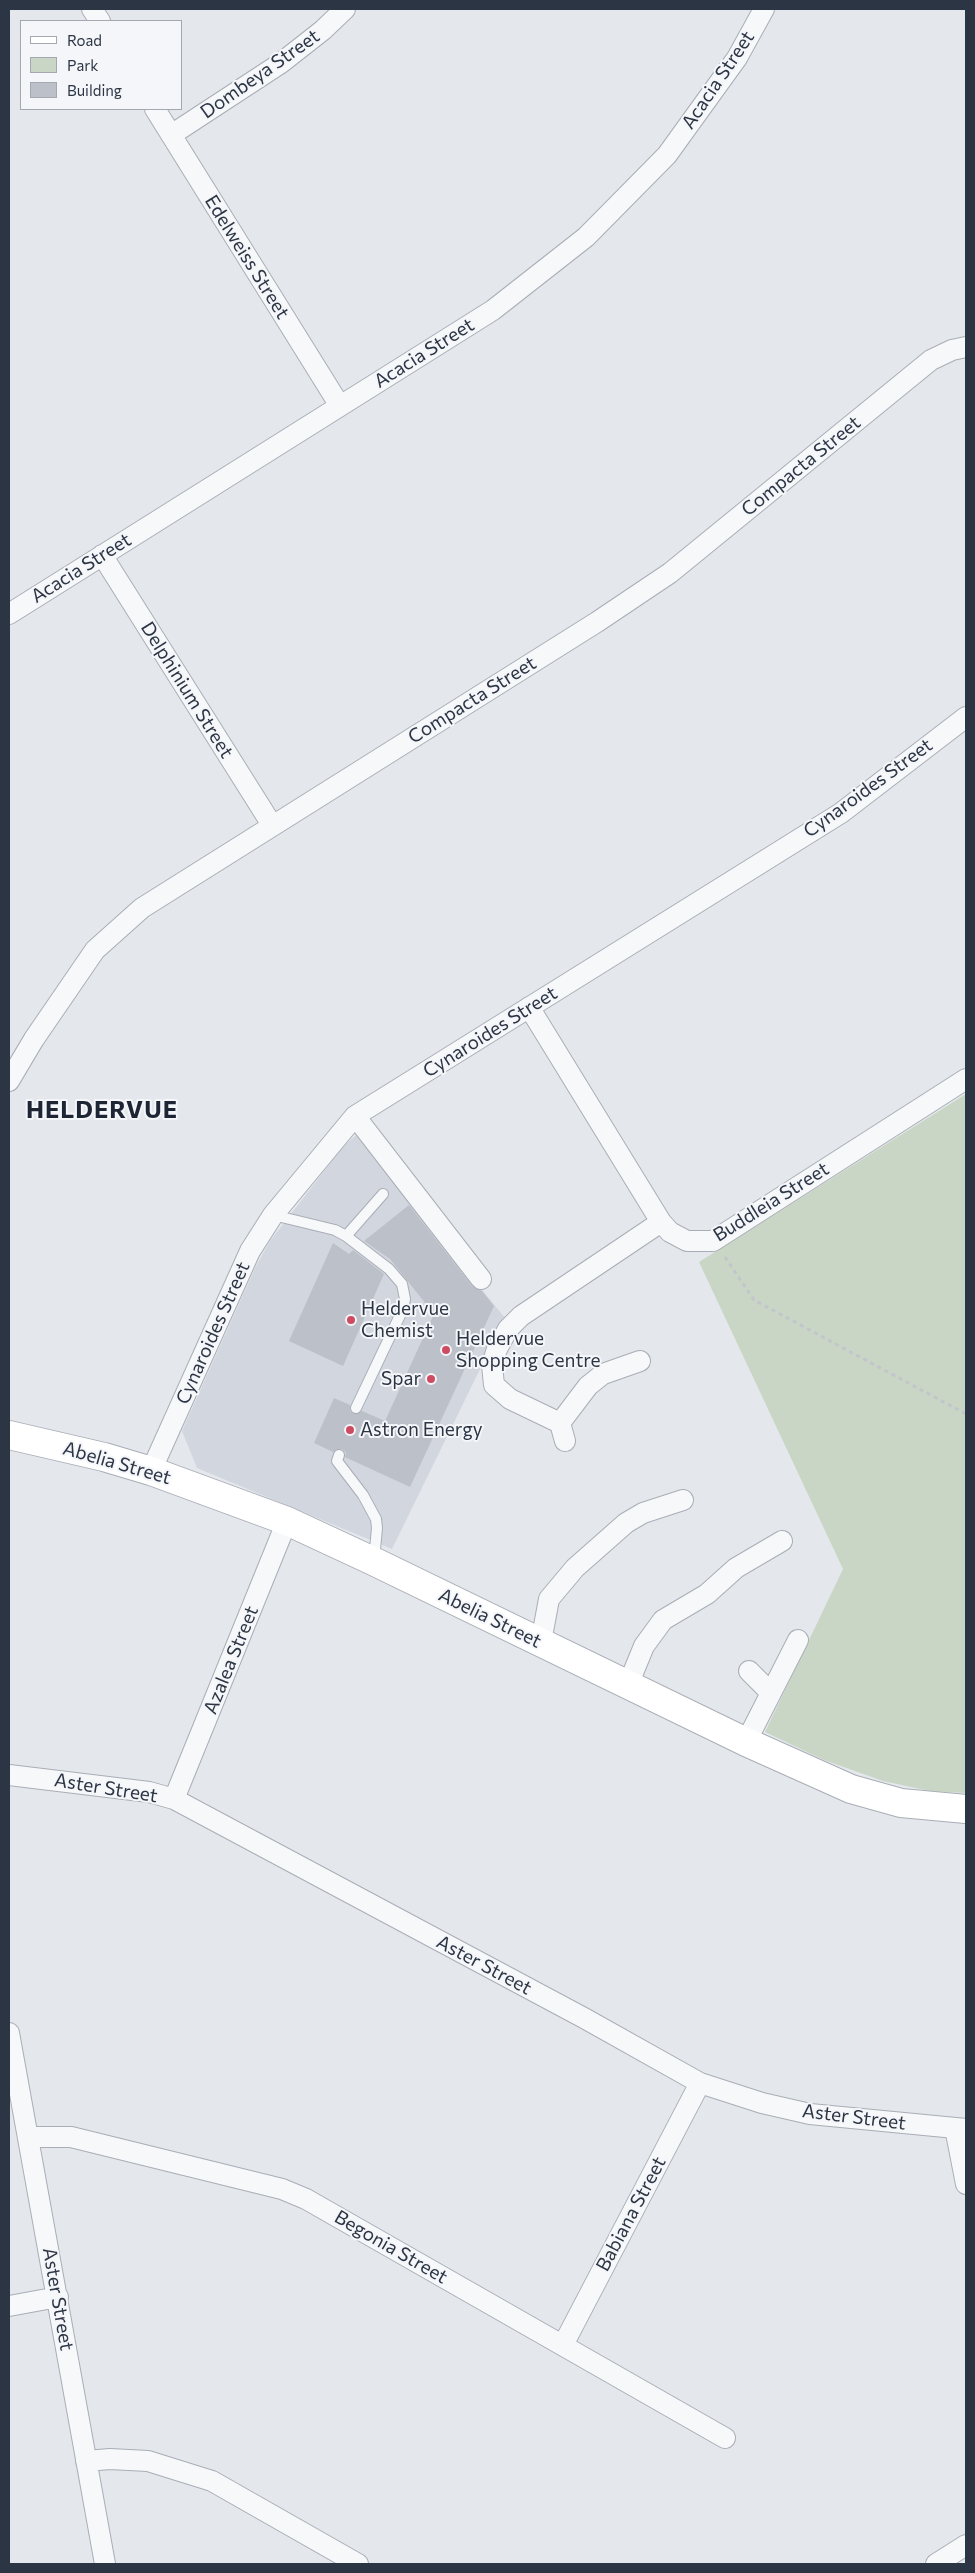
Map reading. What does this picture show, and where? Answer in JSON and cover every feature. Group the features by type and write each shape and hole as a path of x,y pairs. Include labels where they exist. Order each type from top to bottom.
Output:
{"street":[{"path":"92,9 99,20"},
{"name":"Dombeya Street","path":"171,135 281,63 323,30 345,9"},
{"name":"Acacia Street","path":"9,614 493,310 586,238 667,155 737,58 764,9"},
{"name":"Edelweiss Street","path":"155,110 340,406"},
{"name":"Compacta Street","path":"9,1082 73,980 95,950 116,929 142,908 589,627 670,573 931,360 952,350 966,347"},
{"name":"Delphinium Street","path":"102,555 272,826"},
{"name":"Cynaroides Street","path":"152,1471 236,1279 273,1215 355,1116 841,813 966,717"},
{"name":"Buddleia Street","path":"529,1007 661,1222 670,1232 687,1241 713,1240 966,1079"},
{"path":"355,1116 481,1279"},
{"path":"640,1361 603,1374 588,1386 563,1432 499,1392 491,1376 497,1349 508,1329 521,1316 661,1222"},
{"name":"Abelia Street","path":"9,1435 104,1457 152,1471 287,1521 374,1561 746,1742 851,1789 901,1803 966,1809"},
{"path":"541,1642 548,1599 575,1568 626,1523 643,1513 683,1500"},
{"name":"Azalea Street","path":"174,1799 287,1521"},
{"path":"628,1685 644,1646 663,1620 707,1594 736,1568 782,1542"},
{"path":"746,1742 798,1640"},
{"path":"748,1671 770,1692"},
{"name":"Aster Street","path":"9,1775 149,1792 174,1799 584,2018 700,2083 762,2103 810,2114 961,2128"},
{"name":"Aster Street","path":"9,2033 105,2564"},
{"name":"Babiana Street","path":"563,2345 700,2083"},
{"path":"961,2128 966,2184"},
{"name":"Begonia Street","path":"28,2137 71,2137 282,2189 306,2199 725,2438"},
{"path":"9,2306 58,2297"},
{"path":"86,2461 110,2459 148,2461 212,2481 358,2564"},
{"path":"936,2564 966,2545"}],"lane":[{"path":"346,1236 383,1194"},
{"path":"273,1215 335,1230 346,1236 397,1276 405,1299 403,1309 356,1408"},
{"path":"339,1454 337,1461 363,1495 377,1524 374,1561"}],"path":[{"path":"713,1240 754,1300 966,1414"}],"shaded area":[{"path":"356,1135 505,1318 392,1549 197,1468 182,1431 256,1266 270,1241 342,1148"}],"green space":[{"path":"966,1094 966,1793 930,1791 883,1781 824,1760 765,1732 843,1569 699,1262"}],"building":[{"name":"Heldervue Shopping Centre","path":"409,1205 472,1286 482,1291 494,1306 410,1487 345,1457 346,1453 342,1449 333,1452 314,1443 334,1398 350,1405 350,1411 354,1414 362,1411 385,1421 434,1314 390,1259 364,1241"},
{"path":"333,1243 349,1254 353,1250 384,1274 343,1366 289,1341"}],"place":[{"name":"Heldervue Chemist","path":"351,1320"},
{"name":"Heldervue Shopping Centre","path":"446,1350"},
{"name":"Spar","path":"431,1379"},
{"name":"Astron Energy","path":"350,1430"}],"district":[{"name":"HELDERVUE","path":"102,1110"}]}
